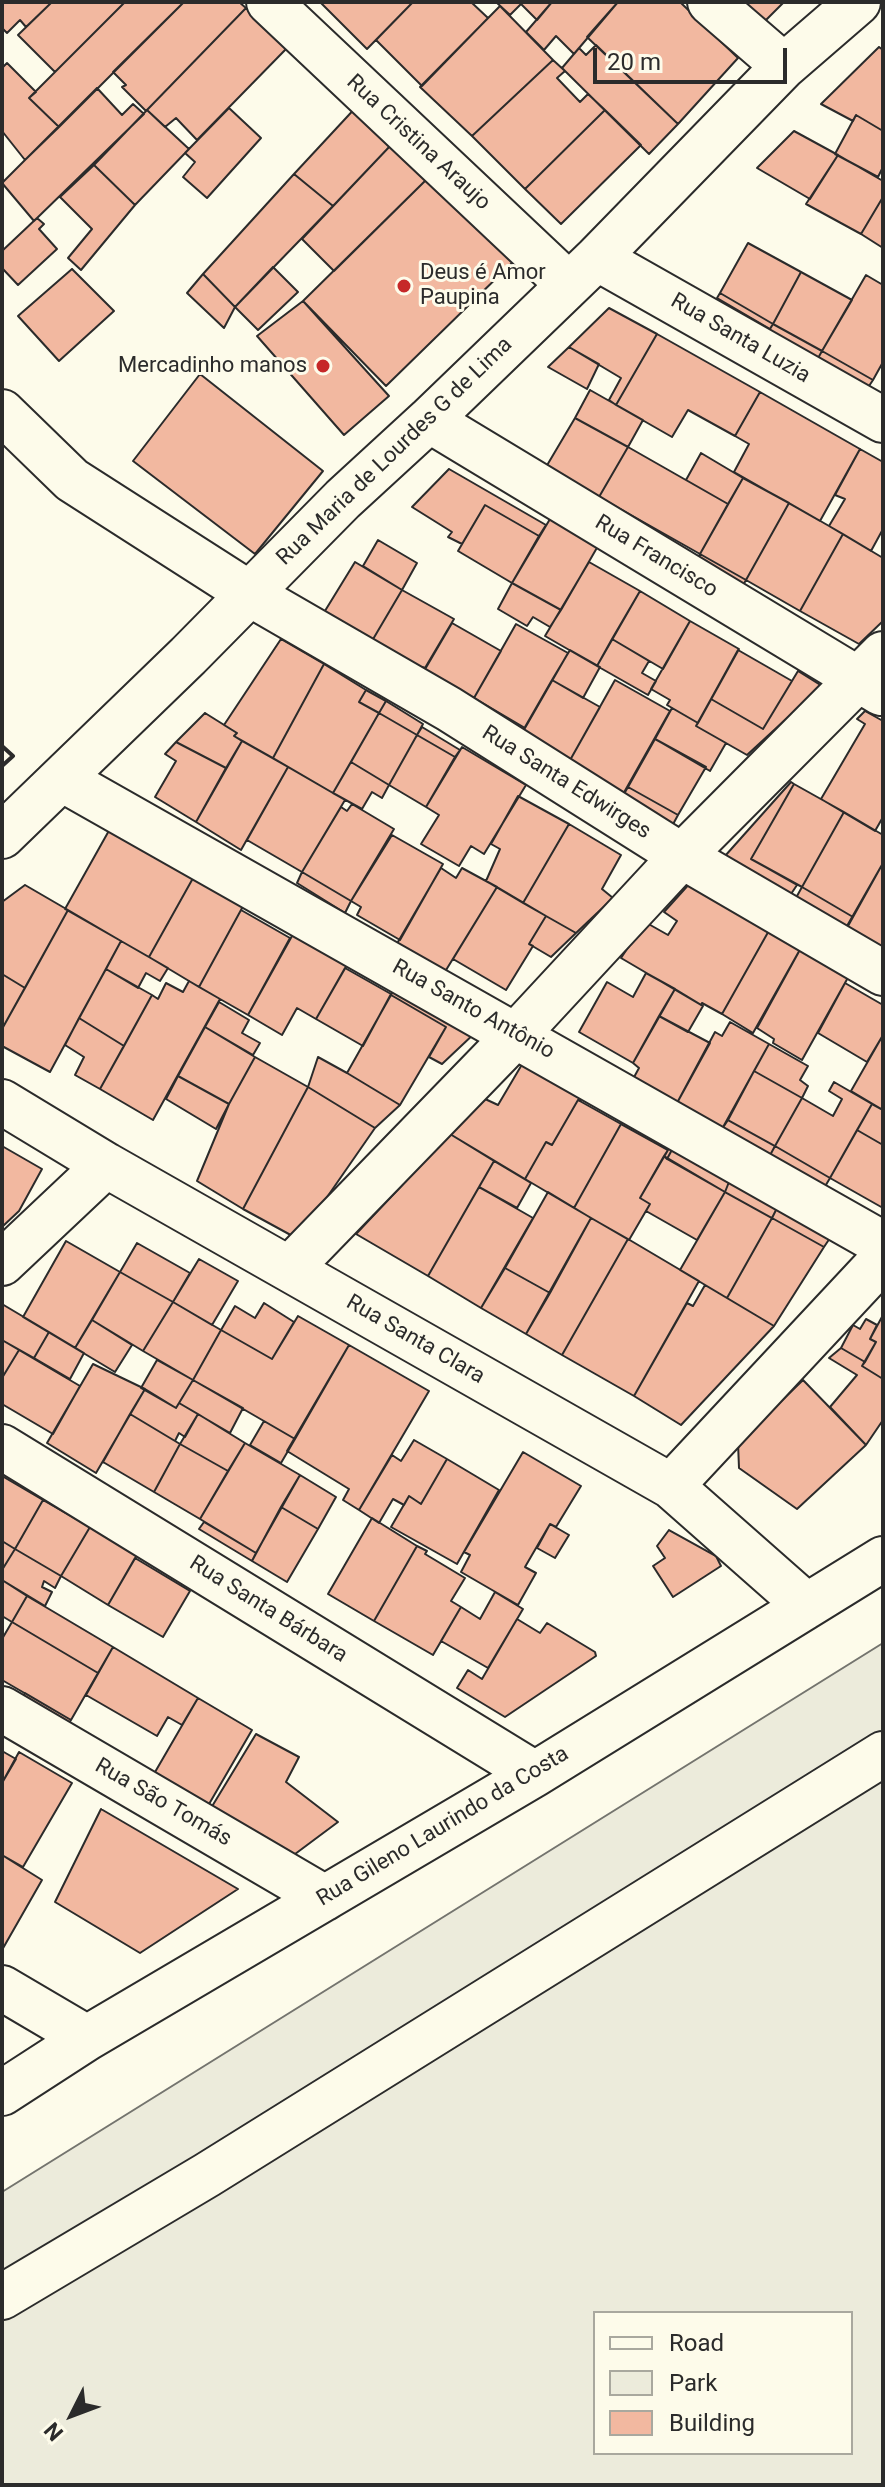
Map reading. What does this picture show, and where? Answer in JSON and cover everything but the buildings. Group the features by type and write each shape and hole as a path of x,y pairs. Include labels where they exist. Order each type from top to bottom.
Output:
{"street":[{"path":"710,2 784,66"},
{"name":"Rua Maria de Lourdes G de Lima","path":"2,836 343,499 582,271 784,66 858,2"},
{"name":"Rua Cristina Araujo","path":"283,7 582,271"},
{"name":"Rua Santa Luzia","path":"582,271 883,420"},
{"name":"Rua Santa Edwirges","path":"2,412 72,480 250,594 449,709 682,856 883,973"},
{"name":"Rua Francisco","path":"429,420 874,676"},
{"path":"290,1268 517,1034 682,856 874,676"},
{"name":"Rua Santo Antônio","path":"62,779 883,1244"},
{"name":"Rua Santa Clara","path":"2,1102 106,1165 671,1486 807,1606"},
{"path":"2,1263 106,1165"},
{"path":"671,1486 883,1259"},
{"name":"Rua Santa Bárbara","path":"2,1447 535,1774"},
{"name":"Rua Gileno Laurindo da Costa","path":"2,2093 87,2038 535,1774 883,1559"},
{"name":"Rua São Tomás","path":"2,1709 325,1898"},
{"path":"2,2297 207,2175 883,1754"},
{"path":"2,1988 87,2038"}],"green space":[{"path":"883,1643 883,2485 2,2485 2,2192"}],"wall":[{"path":"2,746 13,756 2,766"}],"place":[{"name":"Deus é Amor Paupina","path":"404,286"},
{"name":"Mercadinho manos","path":"323,366"}]}
